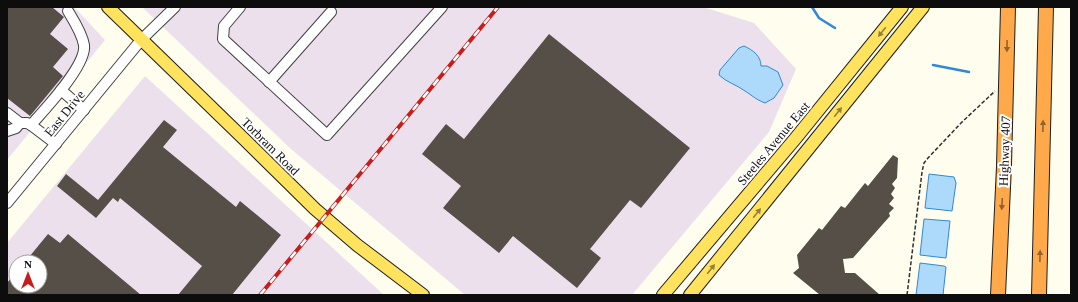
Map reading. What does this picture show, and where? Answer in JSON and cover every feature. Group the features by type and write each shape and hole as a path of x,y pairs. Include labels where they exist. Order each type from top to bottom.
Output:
{"highway":[{"name":"Highway 407","path":"998,295 1004,166 1008,7"},
{"path":"1039,295 1046,7"}],"main road":[{"name":"Torbram Road","path":"108,7 315,209 357,245 423,295"},
{"name":"Steeles Avenue East","path":"663,295 795,139 902,7"},
{"path":"690,295 923,7"}],"street":[{"name":"East Drive","path":"7,203 141,40 175,7"},
{"path":"240,7 224,26 223,39 327,135 442,7"},
{"path":"269,82 331,9"},
{"path":"31,125 61,90 80,63 84,50 84,44 73,18 68,11"},
{"path":"61,90 84,110"},
{"path":"7,113 20,123 27,123 31,125 56,144"},
{"path":"7,131 16,128 20,123"}],"path":[{"path":"907,295 924,163 961,123 1006,80"}],"shaded area":[{"path":"7,7 74,7 105,40 7,160"},
{"path":"142,7 703,7 754,23 796,69 769,132 632,295 465,295 291,149"},
{"path":"145,76 384,295 7,295 7,243"}],"water":[{"path":"744,46 756,54 760,59 761,66 767,66 778,72 783,85 774,98 765,103 756,99 719,75 720,70 739,48"},
{"path":"929,174 954,177 956,183 952,211 925,208"},
{"path":"924,219 950,221 946,258 920,255"},
{"path":"920,263 946,267 943,295 916,295"}],"building":[{"path":"7,7 52,7 64,17 50,34 68,49 53,67 63,76 30,116 7,98"},
{"path":"549,34 690,148 641,208 630,200 590,249 601,258 577,288 513,236 499,253 443,208 461,186 422,154 446,124 464,139"},
{"path":"164,120 177,130 163,147 236,207 240,201 281,235 232,295 178,295 202,266 120,198 118,202 113,198 96,218 57,186 66,174 98,200"},
{"path":"893,155 898,158 897,178 892,184 895,188 891,194 894,198 889,204 894,208 889,213 890,216 853,258 843,259 845,273 855,273 880,295 820,295 793,273 799,268 797,255 819,228 822,230 841,206 845,208 865,183 868,186"},
{"path":"48,234 60,243 68,234 141,295 7,295 8,282 8,294 48,294 48,254 32,254"}],"waterway":[{"path":"812,7 819,18 835,28"},
{"path":"933,65 969,72"}],"railway":[{"path":"260,295 498,7"}]}
